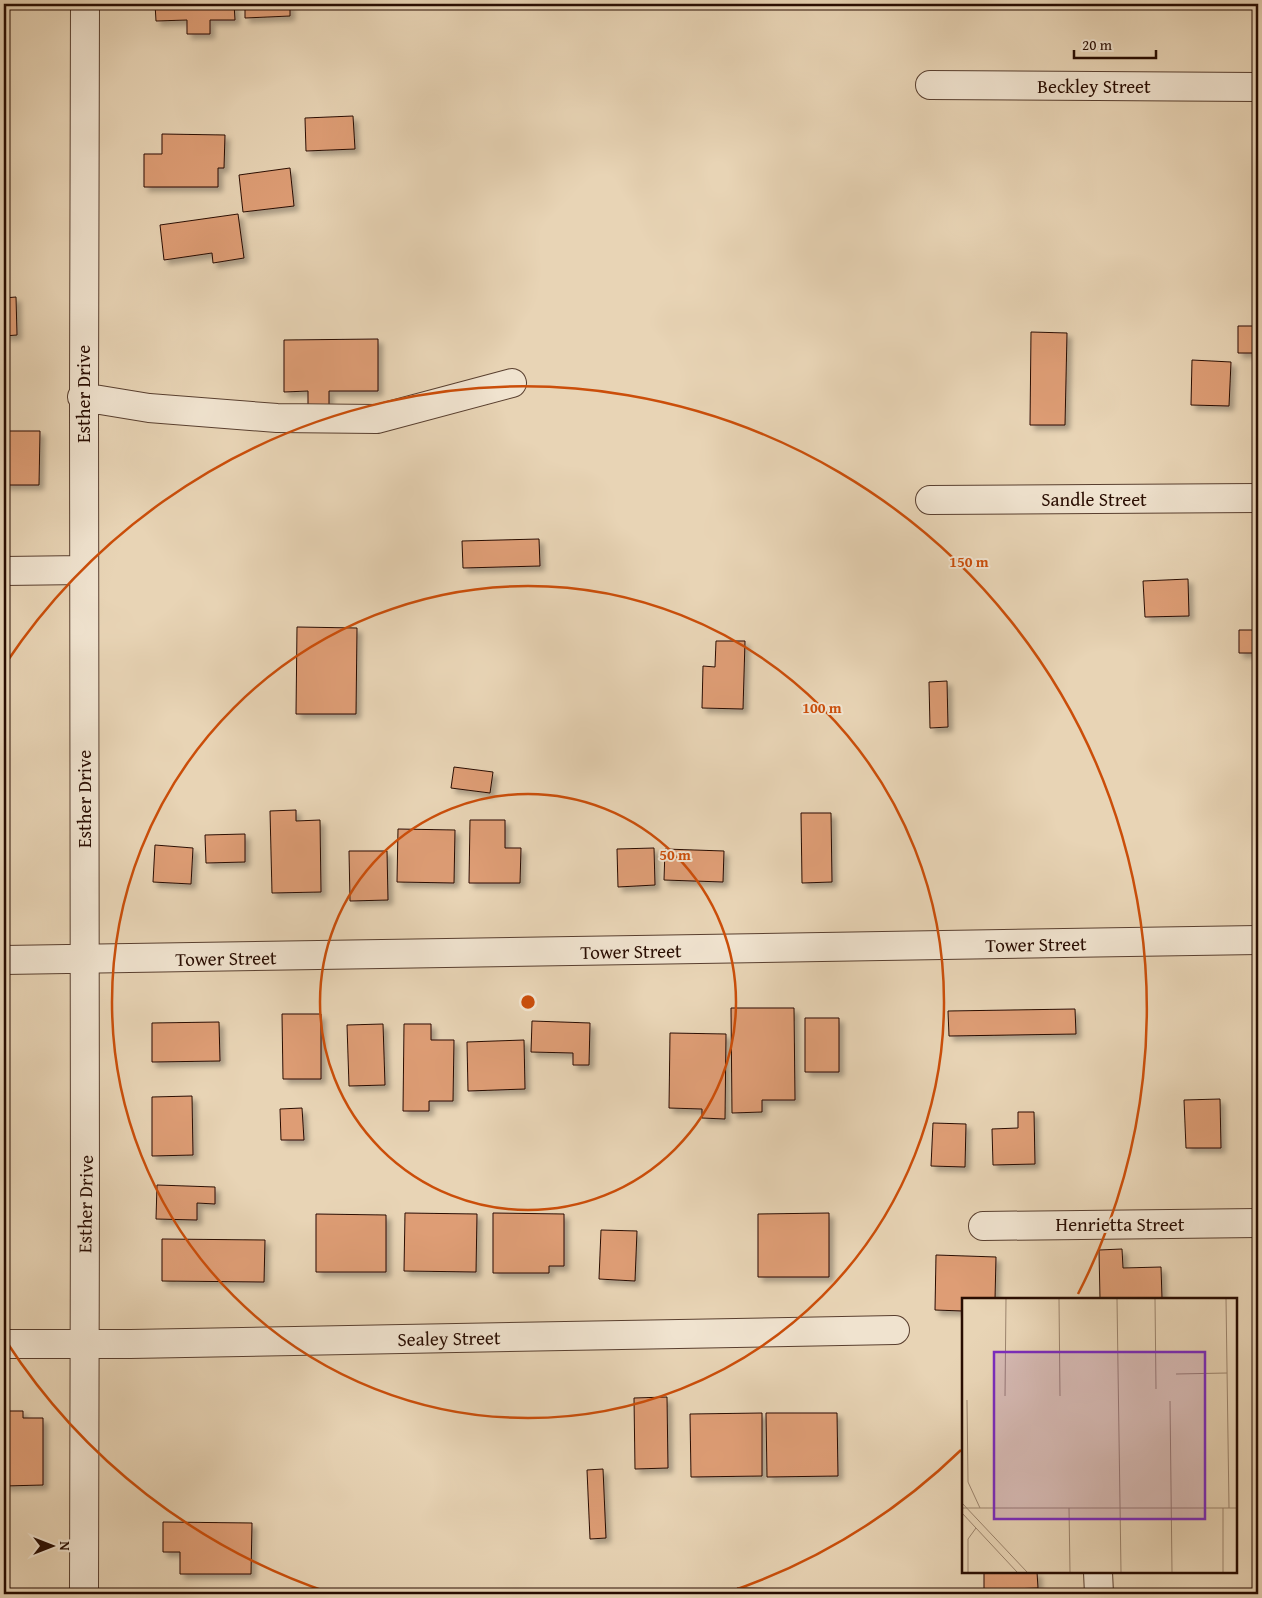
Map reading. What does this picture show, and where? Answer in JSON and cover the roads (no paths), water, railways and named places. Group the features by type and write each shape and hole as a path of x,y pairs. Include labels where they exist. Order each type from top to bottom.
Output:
{"street":[{"name":"Esther Drive","path":"84,1594 86,1153 82,396 85,4"},
{"name":"Beckley Street","path":"930,85 1258,87"},
{"path":"82,396 149,408 277,418 377,419 512,383"},
{"name":"Sandle Street","path":"930,500 1258,498"},
{"path":"4,571 84,570"},
{"name":"Tower Street","path":"4,960 1258,940"},
{"name":"Henrietta Street","path":"982,1226 1258,1223"},
{"name":"Sealey Street","path":"4,1344 895,1330"},
{"path":"1098,1573 1099,1594"}]}
